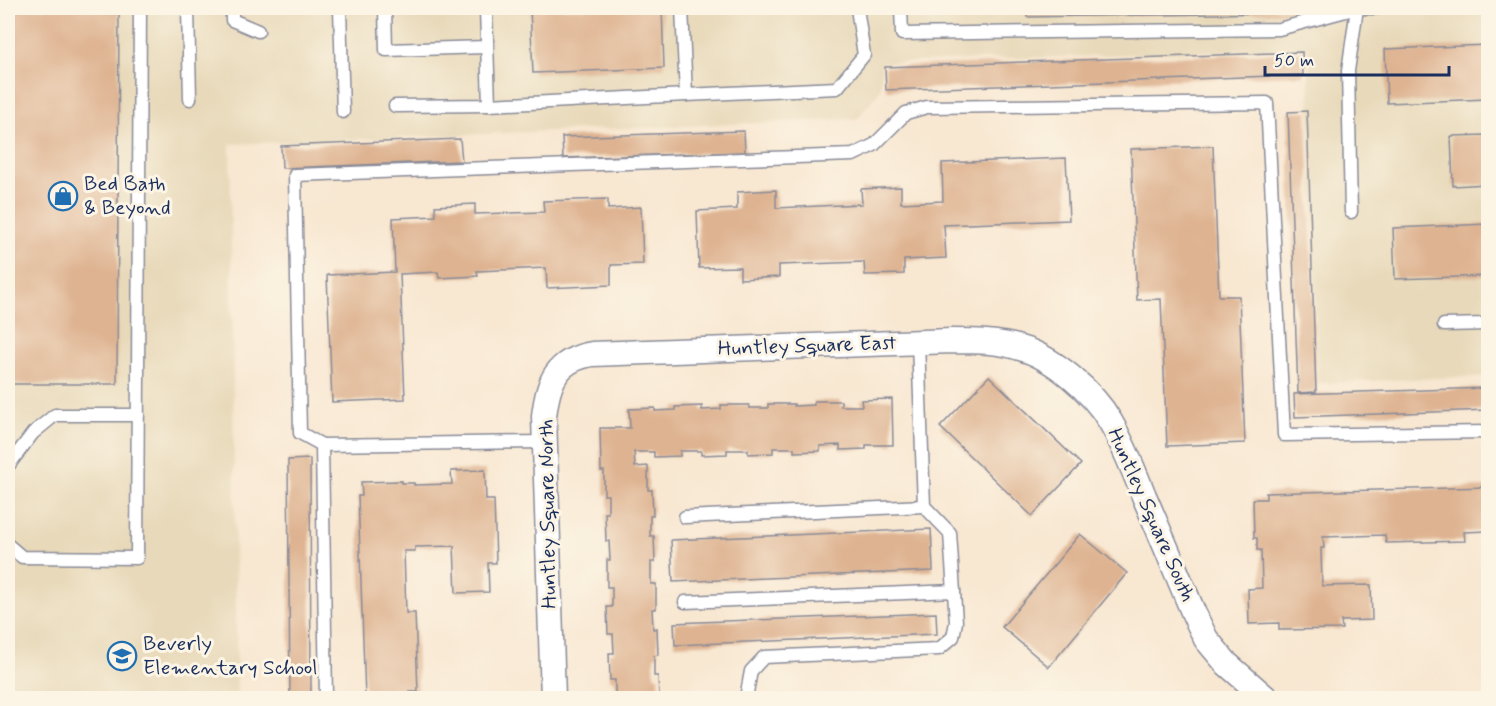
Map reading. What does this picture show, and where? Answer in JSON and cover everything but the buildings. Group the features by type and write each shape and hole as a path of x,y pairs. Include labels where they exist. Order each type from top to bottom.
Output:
{"street":[{"name":"Huntley Square East","path":"592,354 983,341 1021,348"},
{"name":"Huntley Square South","path":"1021,348 1046,359 1069,376 1091,396 1110,421 1206,639 1227,664 1266,699"},
{"name":"Huntley Square North","path":"553,699 544,442 546,397 560,368 570,360 592,354"}],"lane":[{"path":"8,545 22,557 137,558 140,8"},
{"path":"188,8 190,99"},
{"path":"232,8 232,20 258,31"},
{"path":"340,8 343,112"},
{"path":"384,8 386,50 487,46"},
{"path":"486,8 489,105"},
{"path":"682,8 686,95"},
{"path":"395,106 489,105 837,88 864,55 858,8"},
{"path":"901,8 902,34 1280,29 1358,8 1377,8"},
{"path":"1351,212 1348,70 1358,8"},
{"path":"544,442 322,445 300,433 295,175 853,155 874,145 906,113 927,107 1267,103 1284,435 1488,432"},
{"path":"1444,325 1488,324"},
{"path":"746,699 751,671 764,657 939,649 953,637 957,622 950,533 924,506 918,342"},
{"path":"8,466 33,433 55,415 138,416"},
{"path":"322,445 326,699"},
{"path":"685,518 924,506"},
{"path":"685,602 954,591"}],"shaded area":[{"path":"8,8 1488,8 1488,376 1318,383 1308,48 882,63 880,90 857,119 230,144 237,698 8,698"}],"place":[{"name":"Bed Bath & Beyond","path":"63,196"},
{"name":"Beverly Elementary School","path":"122,656"}]}
